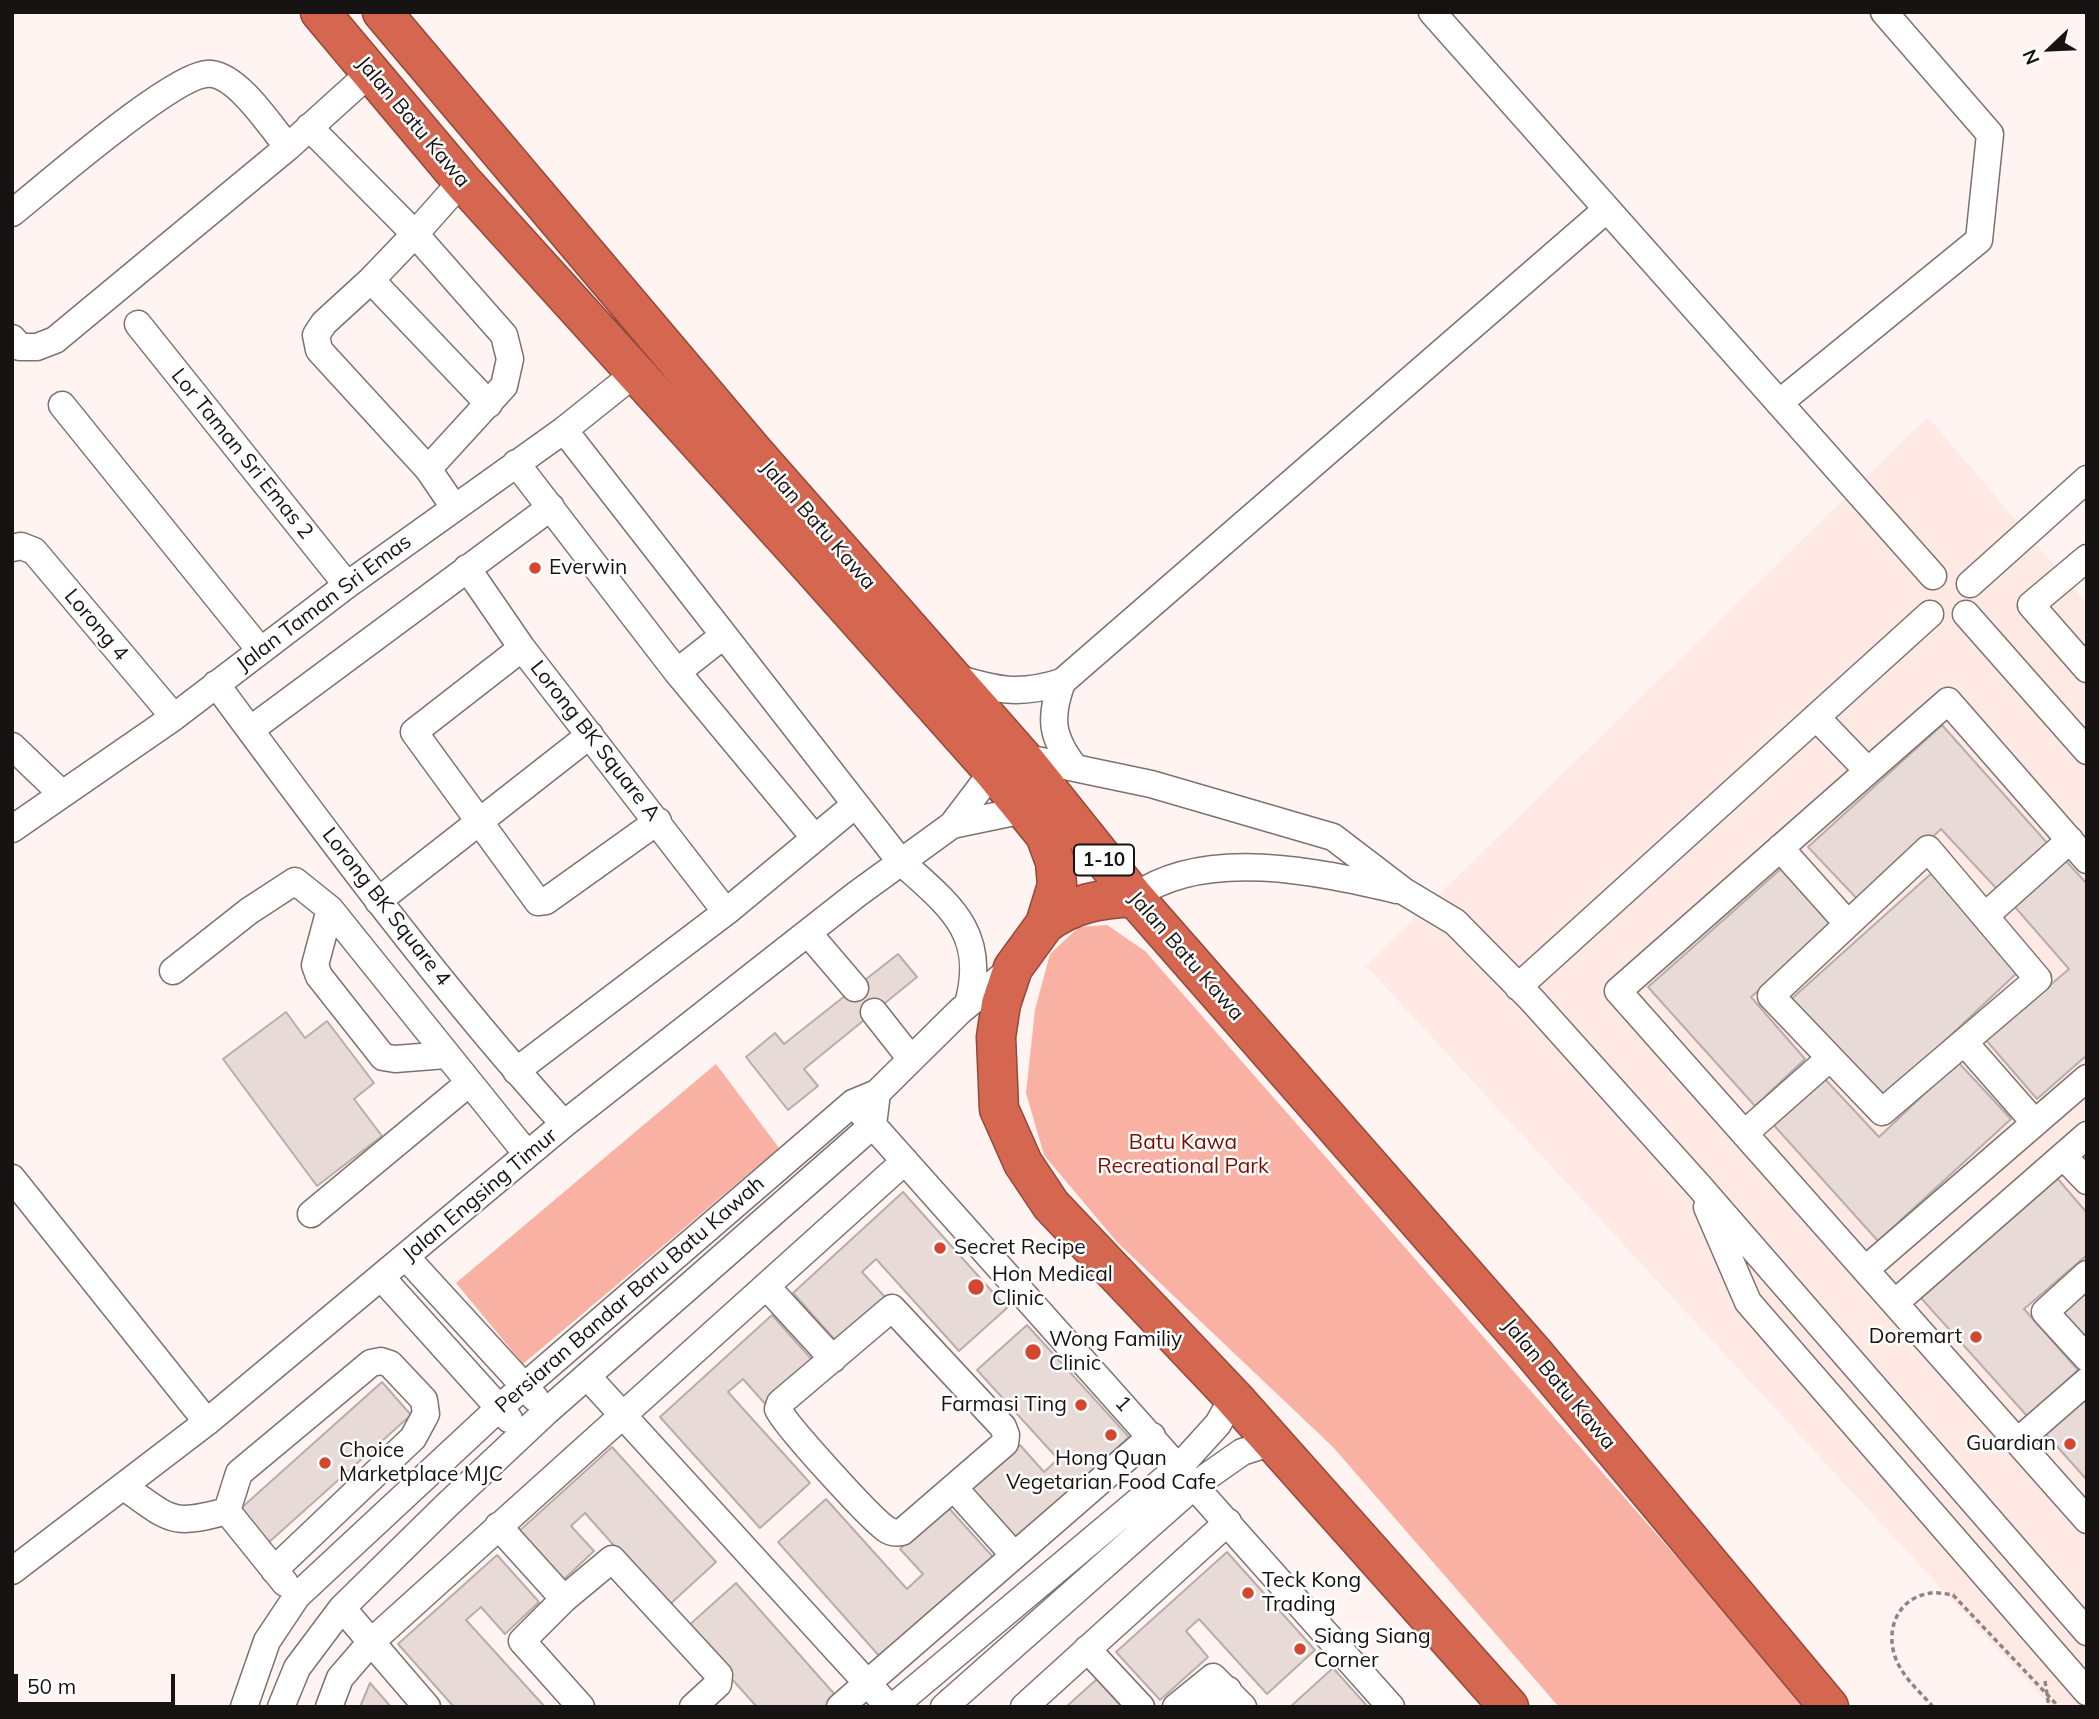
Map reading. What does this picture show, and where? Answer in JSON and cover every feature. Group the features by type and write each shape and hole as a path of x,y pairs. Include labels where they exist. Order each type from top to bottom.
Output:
{"highway":[{"name":"Jalan Batu Kawa","path":"320,12 462,181 634,374 1134,897 1532,1351 1829,1707"},
{"name":"Jalan Batu Kawa","path":"382,12 753,451 951,677 1007,764 1024,810 1045,835 1055,862 1057,885 1045,924 1013,968 1001,1004 995,1065 999,1109 1023,1163 1051,1205 1233,1397 1509,1707"},
{"path":"1045,924 1064,910 1088,902 1134,897"}],"street":[{"path":"1432,12 1933,576"},
{"path":"1779,403 1979,240 1990,134 1884,12"},
{"path":"12,338 20,347 37,347 55,340 288,147 372,71"},
{"path":"12,213 164,92 196,76 211,74 228,80 288,147"},
{"path":"309,127 415,234 504,335 510,359 504,386 428,469"},
{"path":"454,507 428,469 319,350 316,335 324,323 371,280 462,181"},
{"path":"951,677 998,691 1032,691 1062,682 1607,209"},
{"path":"371,280 488,404"},
{"name":"Lor Taman Sri Emas 2","path":"138,324 347,584"},
{"name":"Jalan Taman Sri Emas","path":"12,829 174,717 347,584 564,430 634,374"},
{"path":"62,405 260,650"},
{"path":"564,430 900,861 957,915 970,938 975,961 974,981 968,1004"},
{"path":"516,463 677,672 814,837"},
{"path":"1970,584 2087,479"},
{"path":"250,730 551,507"},
{"name":"Lorong 4","path":"12,548 21,546 34,551 174,717"},
{"path":"2087,558 2031,605 2087,669"},
{"name":"Lorong BK Square A","path":"467,568 522,648 726,912"},
{"path":"1950,572 1958,574 1970,584 1973,600 1966,614 1952,622 1930,614 1925,607 1924,590 1933,576 1950,572"},
{"path":"1518,987 1930,614"},
{"path":"1966,614 2087,751"},
{"path":"677,672 723,636"},
{"path":"522,648 414,732 479,824 542,903 658,821"},
{"path":"1062,682 1052,709 1056,736 1060,748 1075,768"},
{"name":"Lorong BK Square 4","path":"216,684 378,901 516,1071 564,1124"},
{"path":"1985,916 2078,850 1948,701 1618,991 1896,1301 2087,1520"},
{"path":"1816,717 1868,771"},
{"path":"378,901 590,735"},
{"path":"12,746 61,793"},
{"path":"1007,764 1075,768 1151,784 1333,837 1405,892 1455,922 1518,987 1699,1186 2087,1632"},
{"name":"Jalan Engsing Timur","path":"12,1571 207,1422 564,1124 900,861 952,825 1007,764"},
{"path":"516,1071 726,912 855,805"},
{"name":"Jalan Engsing Timur","path":"952,825 1024,810"},
{"path":"1780,848 1847,924"},
{"path":"1928,849 2038,979 1882,1112 1771,996 1847,924 1928,849"},
{"path":"1134,897 1184,876 1253,866 1326,874 1405,892"},
{"path":"173,971 249,911 295,881 330,909 527,1154"},
{"path":"330,909 315,965 327,986 383,1057 395,1059 446,1055"},
{"path":"808,933 855,988"},
{"name":"Persiaran Bandar Baru Batu Kawah","path":"244,1707 267,1642 297,1596 524,1386 911,1059 968,1004 1013,968"},
{"path":"874,1012 911,1059"},
{"path":"1965,1042 2035,1123"},
{"path":"1745,1133 1830,1058"},
{"path":"1866,1269 2087,1078"},
{"path":"311,1214 469,1083"},
{"name":"1","path":"865,1098 873,1125 1391,1707"},
{"name":"Persiaran Bandar Baru Batu Kawah","path":"281,1707 296,1668 342,1608 547,1411 873,1125"},
{"path":"1896,1301 2087,1135"},
{"path":"2063,1156 2087,1181"},
{"path":"329,1707 340,1678 371,1642 905,1161"},
{"path":"12,1178 207,1422"},
{"path":"1699,1186 1748,1302 2087,1692"},
{"path":"406,1257 547,1411"},
{"path":"2087,1274 2045,1311 2087,1358"},
{"path":"381,1277 498,1409 523,1433"},
{"path":"765,1286 833,1359"},
{"path":"892,1308 1003,1427 1006,1435 1005,1443 955,1489 902,1532 887,1530 778,1409 780,1403 892,1308"},
{"path":"227,1511 239,1474 371,1363 381,1361 390,1364 425,1400 426,1414 413,1438 274,1570"},
{"path":"587,1376 891,1707 1187,1476 1273,1442"},
{"path":"2018,1441 2087,1381"},
{"path":"944,1707 1187,1476 1233,1397"},
{"path":"840,1707 1152,1437"},
{"path":"413,1438 437,1466"},
{"path":"124,1487 168,1517 183,1521 227,1511"},
{"path":"955,1489 1014,1555"},
{"path":"227,1511 297,1596"},
{"path":"1024,1707 1228,1522"},
{"path":"498,1525 564,1599"},
{"path":"581,1707 522,1641 564,1599 608,1561 616,1560 719,1675 718,1684 693,1707"},
{"path":"342,1608 428,1707"},
{"path":"1087,1650 1141,1707"},
{"path":"1176,1707 1213,1677 1227,1701"}],"path":[{"path":"1933,1707 1900,1669 1893,1650 1891,1633 1895,1616 1910,1600 1931,1593 1953,1595 2059,1707"}],"shaded area":[{"path":"1928,417 2087,604 2087,1707 2051,1707 1366,966"}],"green space":[{"name":"Batu Kawa Recreational Park","path":"1107,925 1145,951 1808,1707 1559,1707 1333,1447 1117,1242 1044,1155 1026,1093 1035,1010 1050,954 1079,927"},
{"path":"716,1064 779,1148 523,1364 456,1283"}],"building":[{"path":"1942,725 2048,844 1997,889 1941,829 1862,904 1808,847"},
{"path":"2065,860 2087,884 2087,1055 2037,1099 1986,1040 2069,969 2015,907"},
{"path":"1783,867 1834,926 1751,997 1805,1059 1755,1106 1648,987"},
{"path":"1933,872 2020,970 1881,1101 1788,1002"},
{"path":"898,954 917,977 804,1069 818,1086 788,1110 746,1057 775,1033 784,1044"},
{"path":"286,1012 305,1038 327,1021 374,1083 354,1099 382,1136 317,1186 223,1059"},
{"path":"1958,1062 2011,1119 1878,1241 1771,1122 1823,1077 1879,1137"},
{"path":"2057,1178 2087,1213 2087,1255 2024,1309 2078,1370 2028,1417 1921,1298"},
{"path":"903,1192 1007,1308 959,1351 876,1259 862,1272 885,1297 836,1341 793,1293"},
{"path":"2087,1291 2087,1340 2062,1314"},
{"path":"772,1315 815,1363 767,1406 743,1379 728,1392 810,1483 760,1528 660,1417"},
{"path":"1027,1325 1129,1437 1015,1540 970,1490 1020,1445 1044,1472 1058,1459 977,1370"},
{"name":"Choice Marketplace MJC","path":"382,1382 411,1415 268,1543 239,1510"},
{"path":"2087,1397 2087,1480 2045,1433"},
{"path":"612,1447 716,1562 668,1606 585,1513 571,1526 594,1551 561,1582 517,1533"},
{"path":"826,1499 907,1589 923,1574 900,1549 947,1506 993,1557 881,1658 778,1542"},
{"path":"1227,1552 1315,1650 1267,1694 1199,1619 1186,1631 1208,1657 1160,1700 1116,1652"},
{"path":"497,1555 539,1602 505,1634 481,1607 466,1620 545,1707 454,1707 398,1644"},
{"path":"736,1583 837,1697 826,1707 757,1707 686,1628"},
{"path":"1333,1668 1368,1707 1290,1707"},
{"path":"1097,1679 1122,1707 1066,1707"},
{"path":"370,1683 391,1707 360,1707"}],"place":[{"name":"Everwin","path":"535,568"},
{"name":"Secret Recipe","path":"940,1248"},
{"name":"Hon Medical Clinic","path":"976,1287"},
{"name":"Doremart","path":"1976,1337"},
{"name":"Wong Familiy Clinic","path":"1033,1352"},
{"name":"Farmasi Ting","path":"1081,1405"},
{"name":"Hong Quan Vegetarian Food Cafe","path":"1111,1435"},
{"name":"Guardian","path":"2070,1444"},
{"name":"Choice Marketplace MJC","path":"325,1463"},
{"name":"Teck Kong Trading","path":"1248,1593"},
{"name":"Siang Siang Corner","path":"1300,1649"}]}
